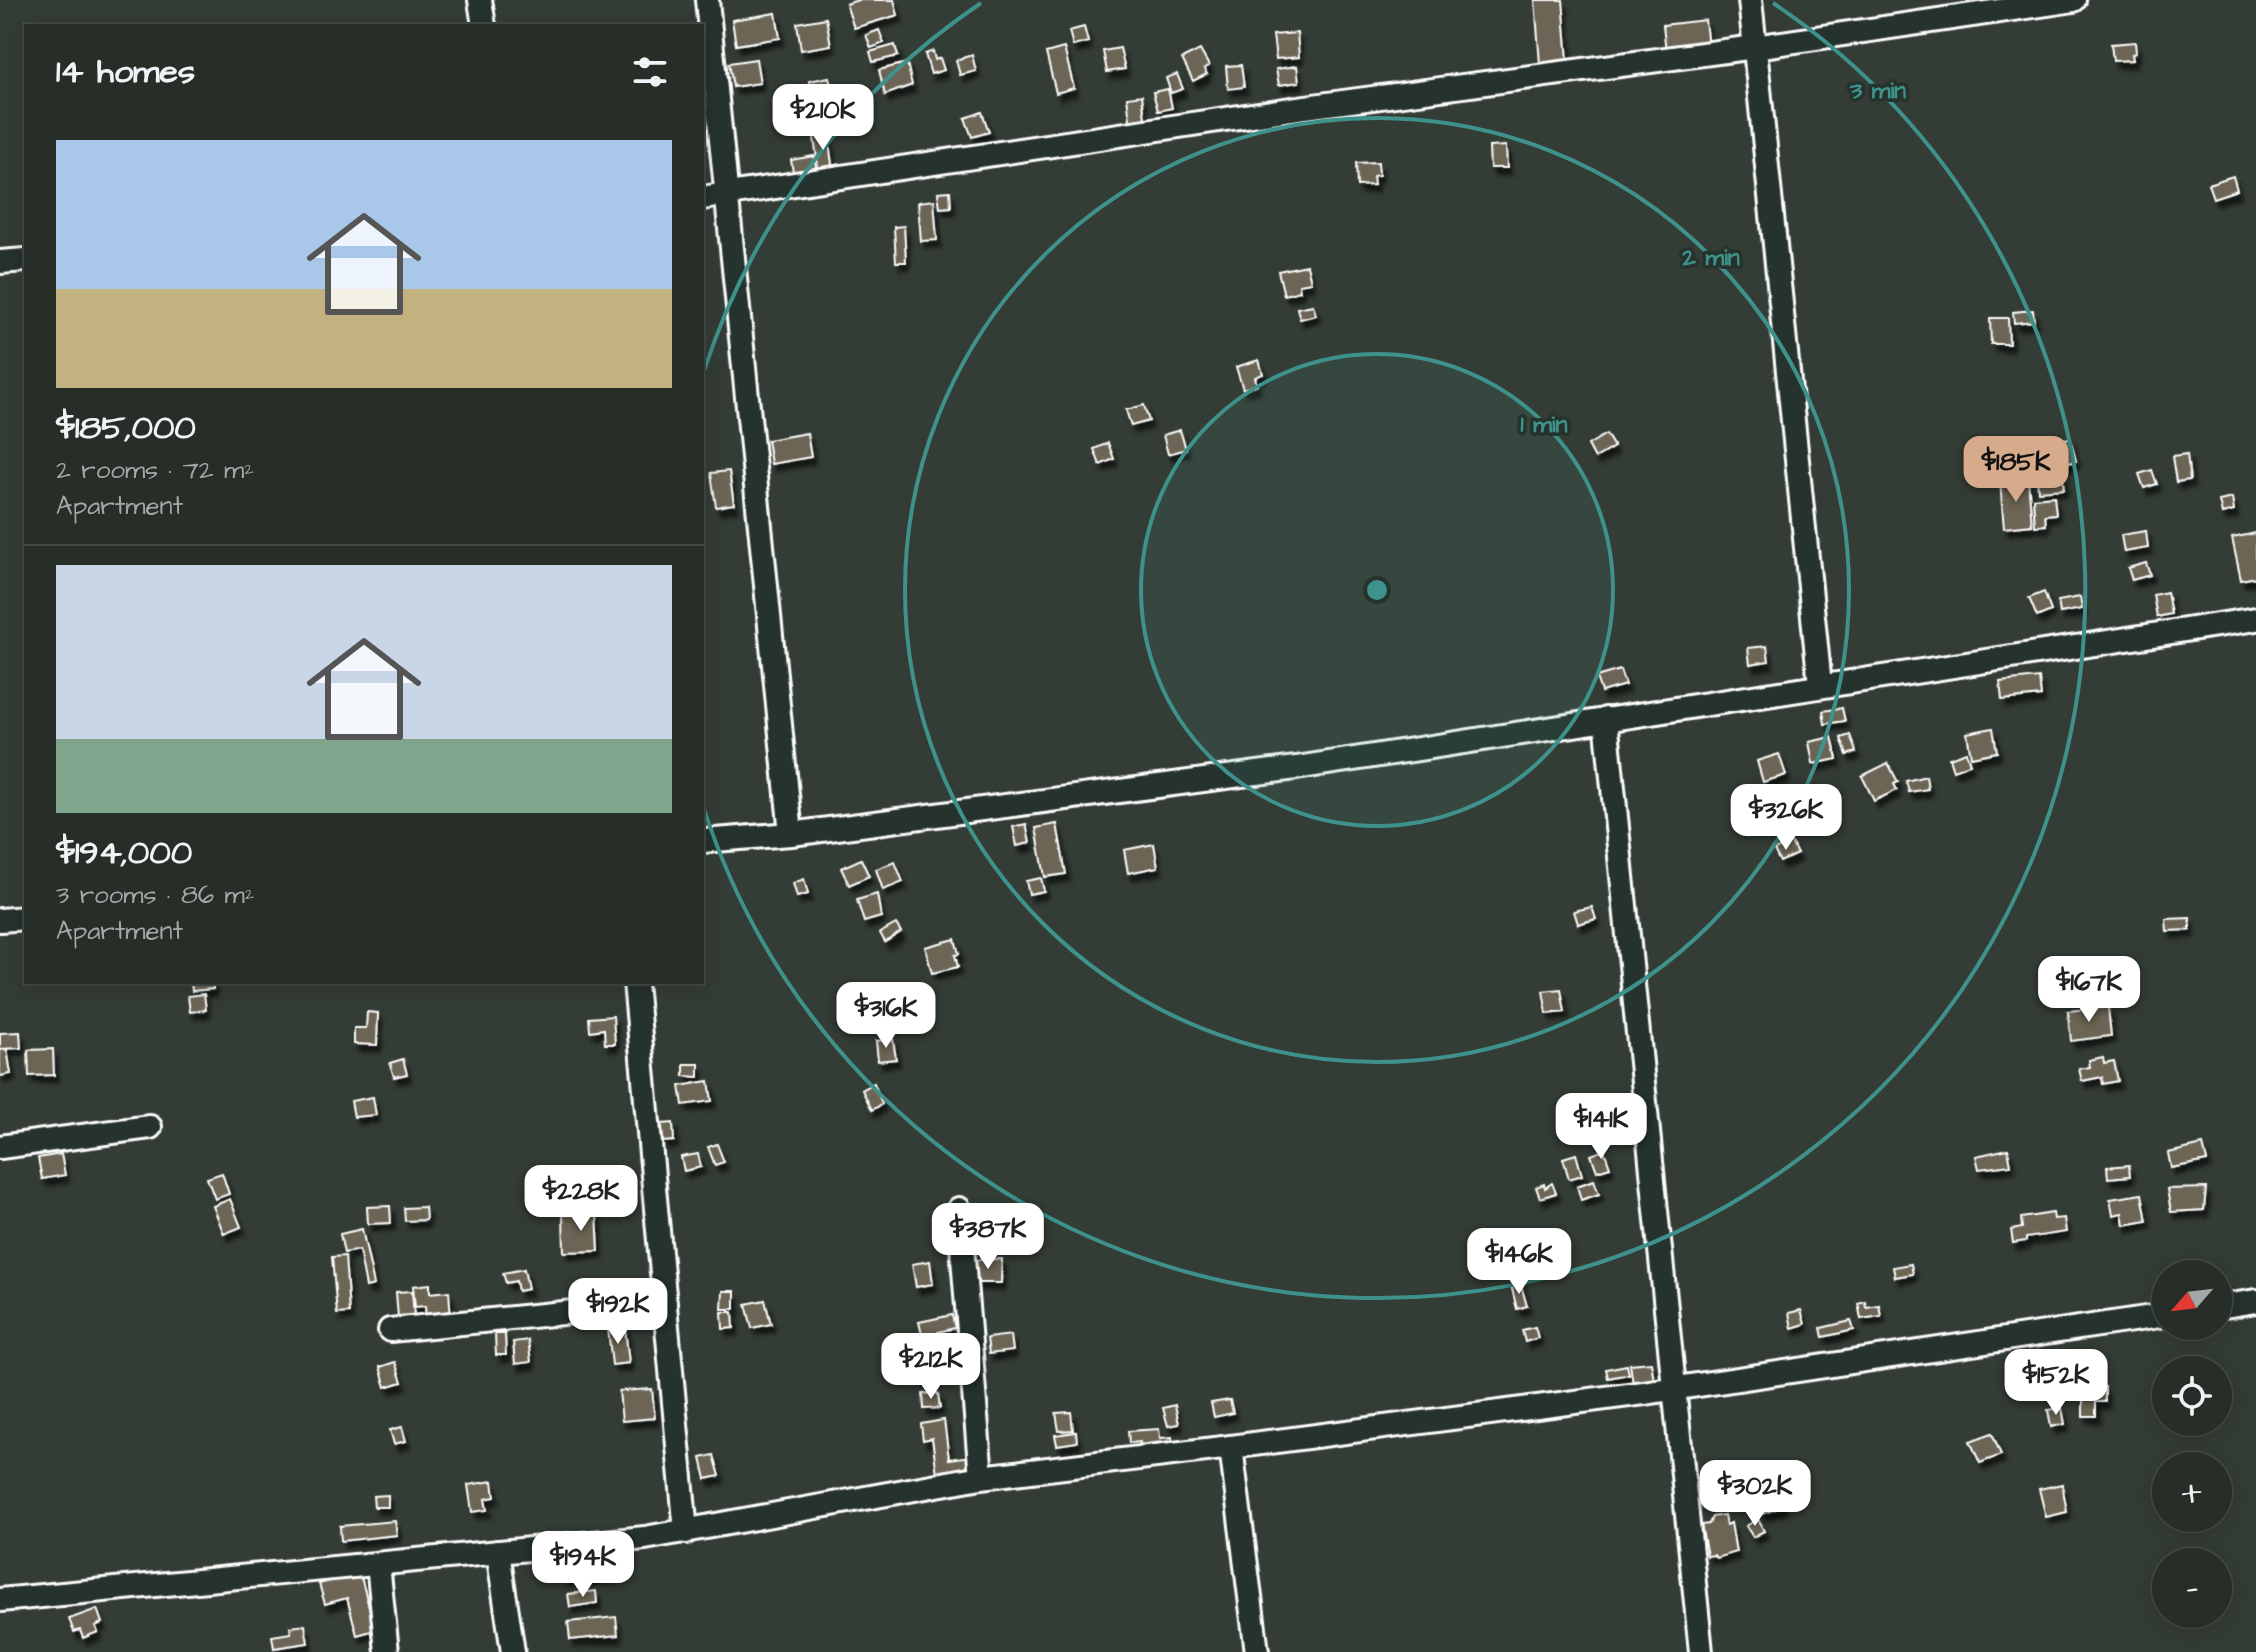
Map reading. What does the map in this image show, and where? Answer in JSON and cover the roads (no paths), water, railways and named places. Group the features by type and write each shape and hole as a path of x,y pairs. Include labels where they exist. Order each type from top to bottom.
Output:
{"street":[{"path":"480,0 484,24"},
{"path":"707,0 791,834"},
{"path":"1750,0 1820,685"},
{"path":"704,198 1298,108 1755,47 2074,0"},
{"path":"0,262 24,260"},
{"path":"704,841 791,834 1296,768 2256,619"},
{"path":"1606,719 1701,1652"},
{"path":"0,920 24,918"},
{"path":"635,984 686,1532"},
{"path":"0,1147 150,1127"},
{"path":"959,1209 981,1477"},
{"path":"2232,1305 2256,1301"},
{"path":"390,1330 665,1303"},
{"path":"0,1600 645,1538 981,1477 1672,1389 2152,1317"},
{"path":"1231,1447 1257,1652"},
{"path":"498,1552 513,1652"},
{"path":"378,1564 387,1652"}]}
